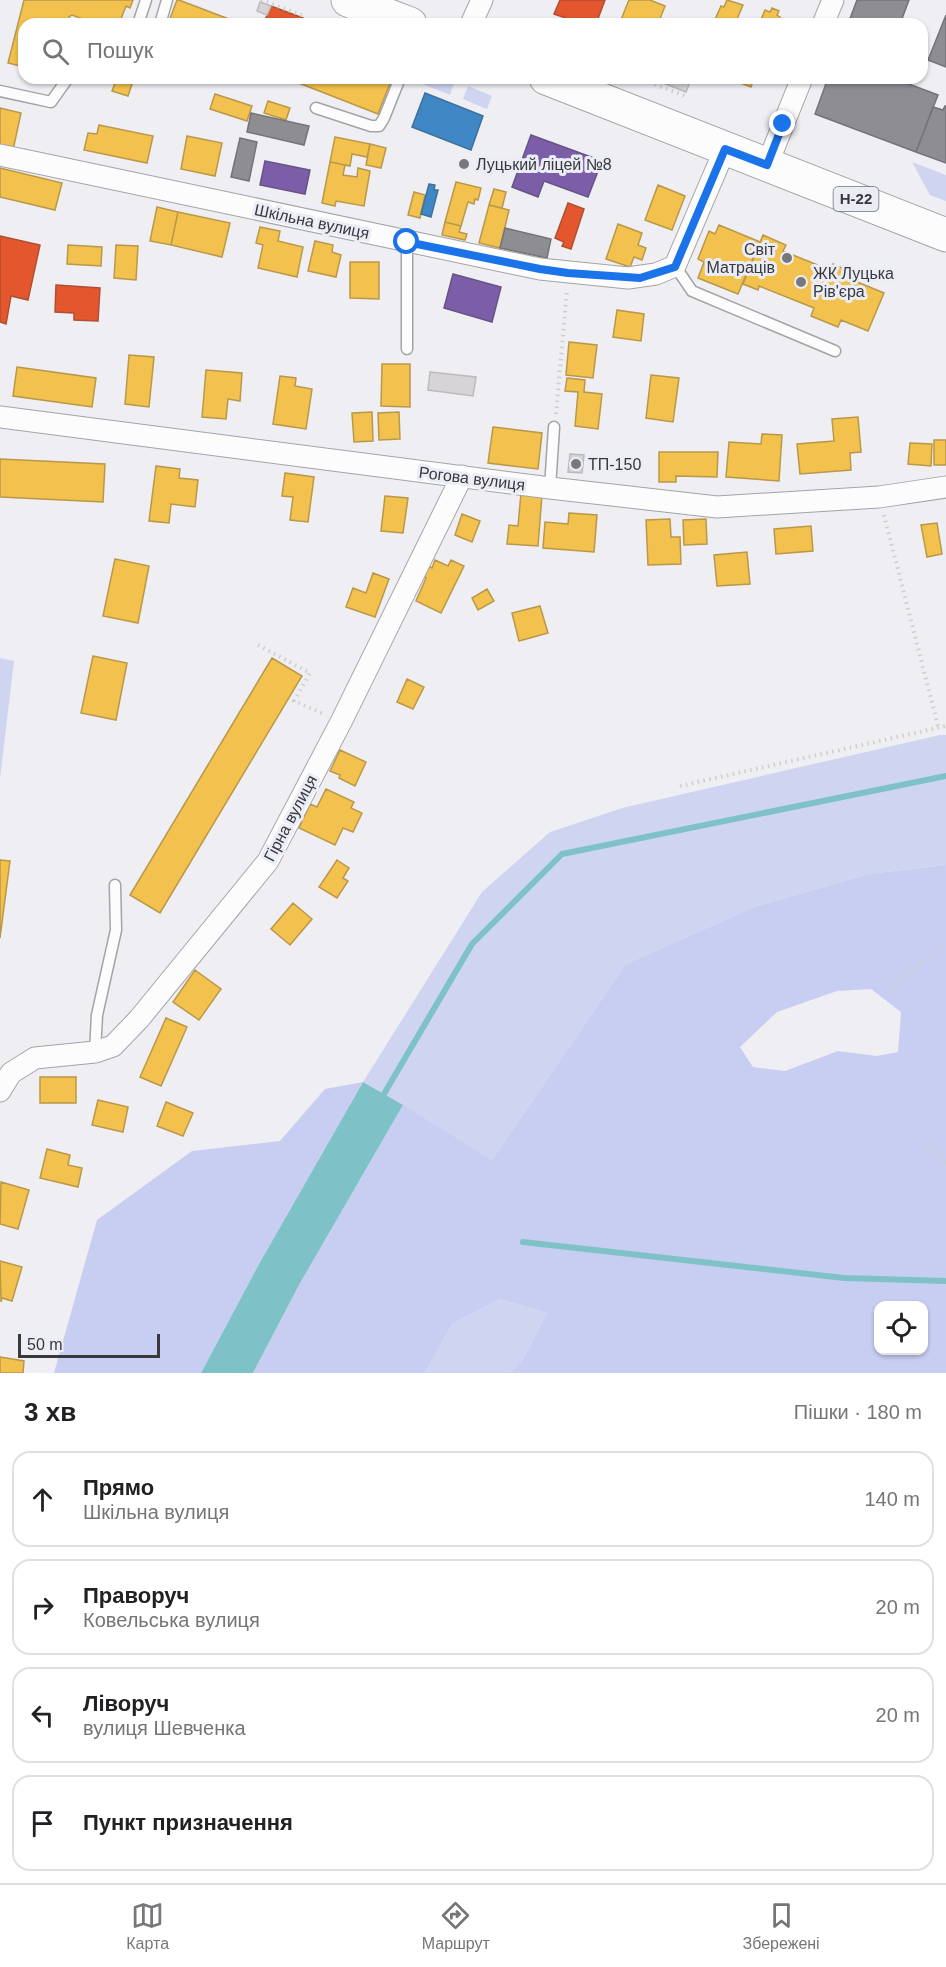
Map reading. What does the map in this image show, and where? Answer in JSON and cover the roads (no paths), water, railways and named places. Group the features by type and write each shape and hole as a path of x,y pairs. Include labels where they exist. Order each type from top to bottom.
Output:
{"main road":[{"path":"348,0 394,18"},
{"name":"Н-22","path":"561,84 946,235"}],"street":[{"path":"474,18 482,0"},
{"path":"826,18 833,0"},
{"path":"767,165 800,84"},
{"path":"675,267 725,149"},
{"name":"Шкільна вулиця","path":"0,155 540,269 640,278 675,267"},
{"name":"Рогова вулиця","path":"0,417 550,488 717,507 879,497 946,487"},
{"name":"Гірна вулиця","path":"0,1091 11,1073 35,1058 95,1052 113,1046 140,1019 268,861 341,722 462,476"}],"lane":[{"path":"140,18 146,0"},
{"path":"162,18 167,0"},
{"path":"0,91 51,102 64,84"},
{"path":"316,108 371,126 379,126 398,84"},
{"path":"407,242 407,350"},
{"path":"675,267 692,291 835,351"},
{"path":"550,488 554,427"},
{"path":"95,1052 97,1015 116,930 115,885"}],"waterway":[{"path":"381,1099 472,944 562,854 946,776"},
{"path":"523,1242 844,1278 946,1281"}],"place":[{"name":"Луцький ліцей №8","path":"464,164"},
{"name":"Світ Матраців","path":"787,258"},
{"name":"ЖК Луцька Рів'єра","path":"801,282"},
{"name":"ТП-150","path":"576,464"}]}
